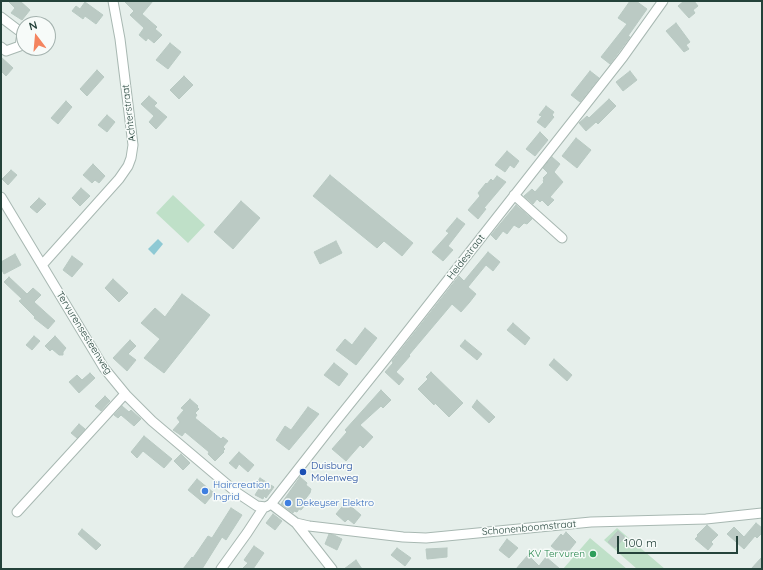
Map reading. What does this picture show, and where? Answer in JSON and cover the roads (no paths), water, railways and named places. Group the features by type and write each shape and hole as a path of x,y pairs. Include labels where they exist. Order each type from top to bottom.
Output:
{"street":[{"name":"Achterstraat","path":"42,265 119,179 128,166 131,158 133,145 120,39 113,1"},
{"name":"Heidestraat","path":"221,569 267,506 623,57 663,1"},
{"path":"1,17 22,33 20,46 6,51 1,47"},
{"path":"514,195 562,238"},
{"name":"Tervurensesteenweg","path":"1,197 104,368 125,394 152,421 236,492 257,506 267,506 296,523"},
{"path":"17,512 125,394"},
{"name":"Schonenboomstraat","path":"296,523 309,526 403,537 426,538 591,522 706,519 762,513"},
{"path":"296,523 332,569"}],"water":[{"path":"158,239 163,244 154,255 148,249"}],"place":[{"name":"Duisburg Molenweg","path":"303,472"},
{"name":"Haircreation Ingrid","path":"205,491"},
{"name":"Dekeyser Elektro","path":"288,503"},
{"name":"KV Tervuren","path":"593,554"}]}
